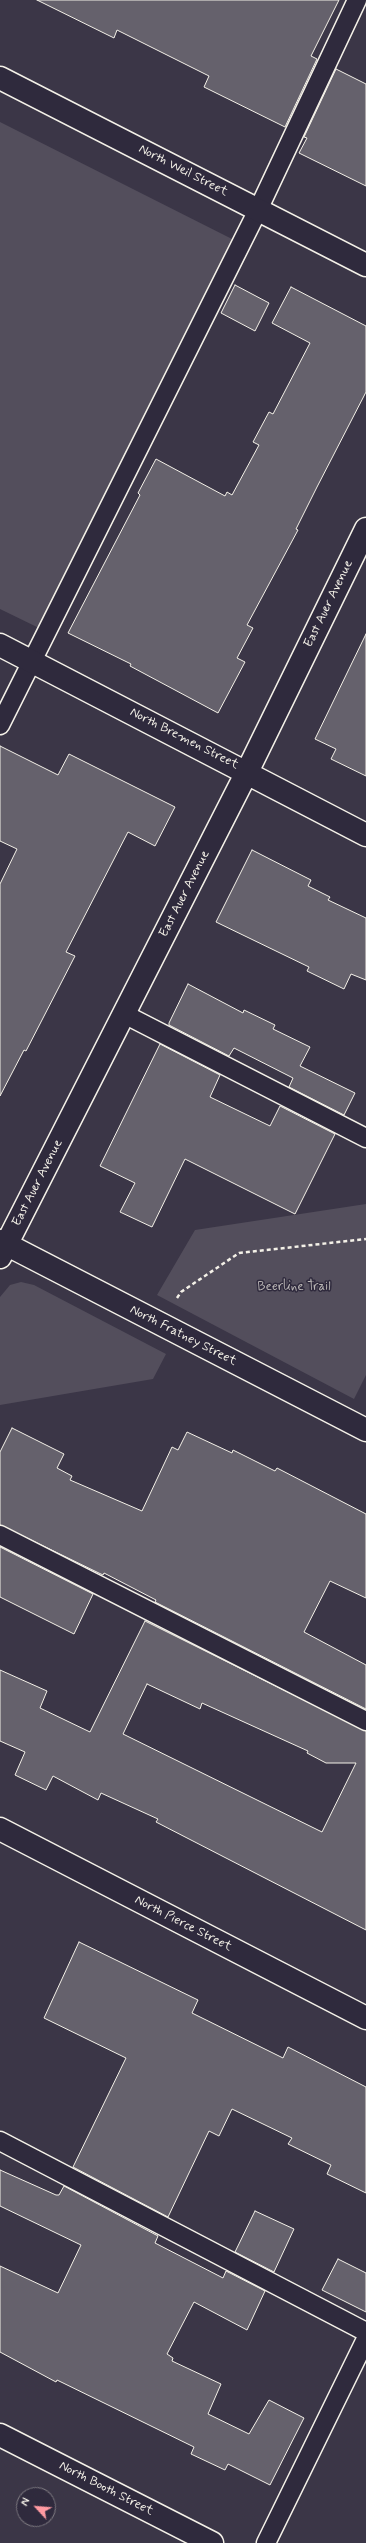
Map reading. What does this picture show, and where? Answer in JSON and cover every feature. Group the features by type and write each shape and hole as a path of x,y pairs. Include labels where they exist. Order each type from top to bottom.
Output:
{"street":[{"name":"North Weil Street","path":"0,78 366,265"},
{"name":"East Auer Avenue","path":"2,1248 124,1014 361,551 366,529"},
{"name":"North Bremen Street","path":"0,645 366,835"},
{"name":"North Fratney Street","path":"2,1248 163,1325 366,1430"},
{"name":"North Pierce Street","path":"0,1829 366,2018"},
{"name":"North Booth Street","path":"0,2435 212,2543"}],"lane":[{"path":"0,725 258,210 357,0"},
{"path":"124,1014 366,1138"},
{"path":"0,1535 366,1721"},
{"path":"0,2141 366,2332"},
{"path":"266,2543 366,2339"}],"path":[{"path":"163,1325 181,1292 239,1254 366,1239"}],"green space":[{"path":"0,122 234,240 39,628 0,609"},
{"name":"Beerline Trail","path":"366,1204 366,1375 354,1399 157,1295 195,1230"},
{"path":"21,1282 34,1285 166,1354 153,1379 0,1405 0,1297 10,1285"}],"building":[{"path":"37,0 339,0 311,56 317,59 285,127 204,87 209,76 117,30 114,38"},
{"path":"336,69 366,84 366,186 299,153 307,138 304,137"},
{"path":"235,285 269,303 255,331 221,313"},
{"path":"291,287 366,326 366,392 296,529 298,530 247,625 253,628 237,658 245,662 218,713 130,666 131,664 68,633 140,495 138,493 156,459 225,496 227,492 232,495 259,445 253,442 269,412 273,414 310,343 272,323"},
{"path":"366,634 366,776 331,759 336,749 315,739"},
{"path":"0,746 58,775 69,754 175,807 155,846 128,832 66,952 75,956 26,1051 24,1050 0,1096 0,884 17,849 0,841"},
{"path":"252,850 311,880 308,886 330,897 328,900 366,918 366,980 351,974 344,989 307,971 309,967 216,922"},
{"path":"188,984 243,1013 244,1010 275,1025 273,1029 310,1047 300,1066 355,1093 344,1115 289,1087 293,1078 234,1048 229,1056 169,1025"},
{"path":"160,1044 220,1075 210,1097 270,1126 280,1106 335,1134 295,1214 185,1159 152,1227 120,1212 135,1183 100,1166"},
{"path":"12,1428 64,1454 57,1468 72,1476 70,1480 142,1511 172,1447 178,1450 187,1432 232,1453 233,1450 275,1471 277,1468 366,1514 366,1598 330,1581 304,1632 366,1665 366,1709 155,1602 156,1600 104,1573 103,1575 0,1525 0,1452"},
{"path":"0,1547 93,1594 74,1634 0,1597"},
{"path":"145,1621 366,1731 366,1930 156,1822 158,1819 101,1793 98,1800 53,1776 46,1790 15,1775 25,1752 0,1741 0,1670 47,1691 40,1708 90,1732","holes":["147,1684 200,1709 202,1703 308,1751 307,1753 326,1763 356,1763 322,1832 123,1734"]},
{"path":"79,1942 198,2000 192,2013 283,2058 288,2047 366,2087 366,2193 327,2174 331,2165 288,2144 292,2138 232,2109 219,2136 209,2131 168,2217 73,2167 126,2058 44,2018"},
{"path":"0,2170 56,2195 59,2195 64,2186 158,2236 155,2243 223,2278 226,2271 265,2291 247,2330 194,2302 167,2354 173,2358 172,2361 221,2384 208,2414 249,2434 269,2400 304,2418 270,2485 228,2464 225,2470 191,2454 194,2447 57,2380 56,2382 0,2352 0,2266 58,2293 81,2245 0,2206"},
{"path":"255,2211 294,2229 274,2272 235,2252"},
{"path":"338,2259 366,2273 366,2312 322,2290"}]}
